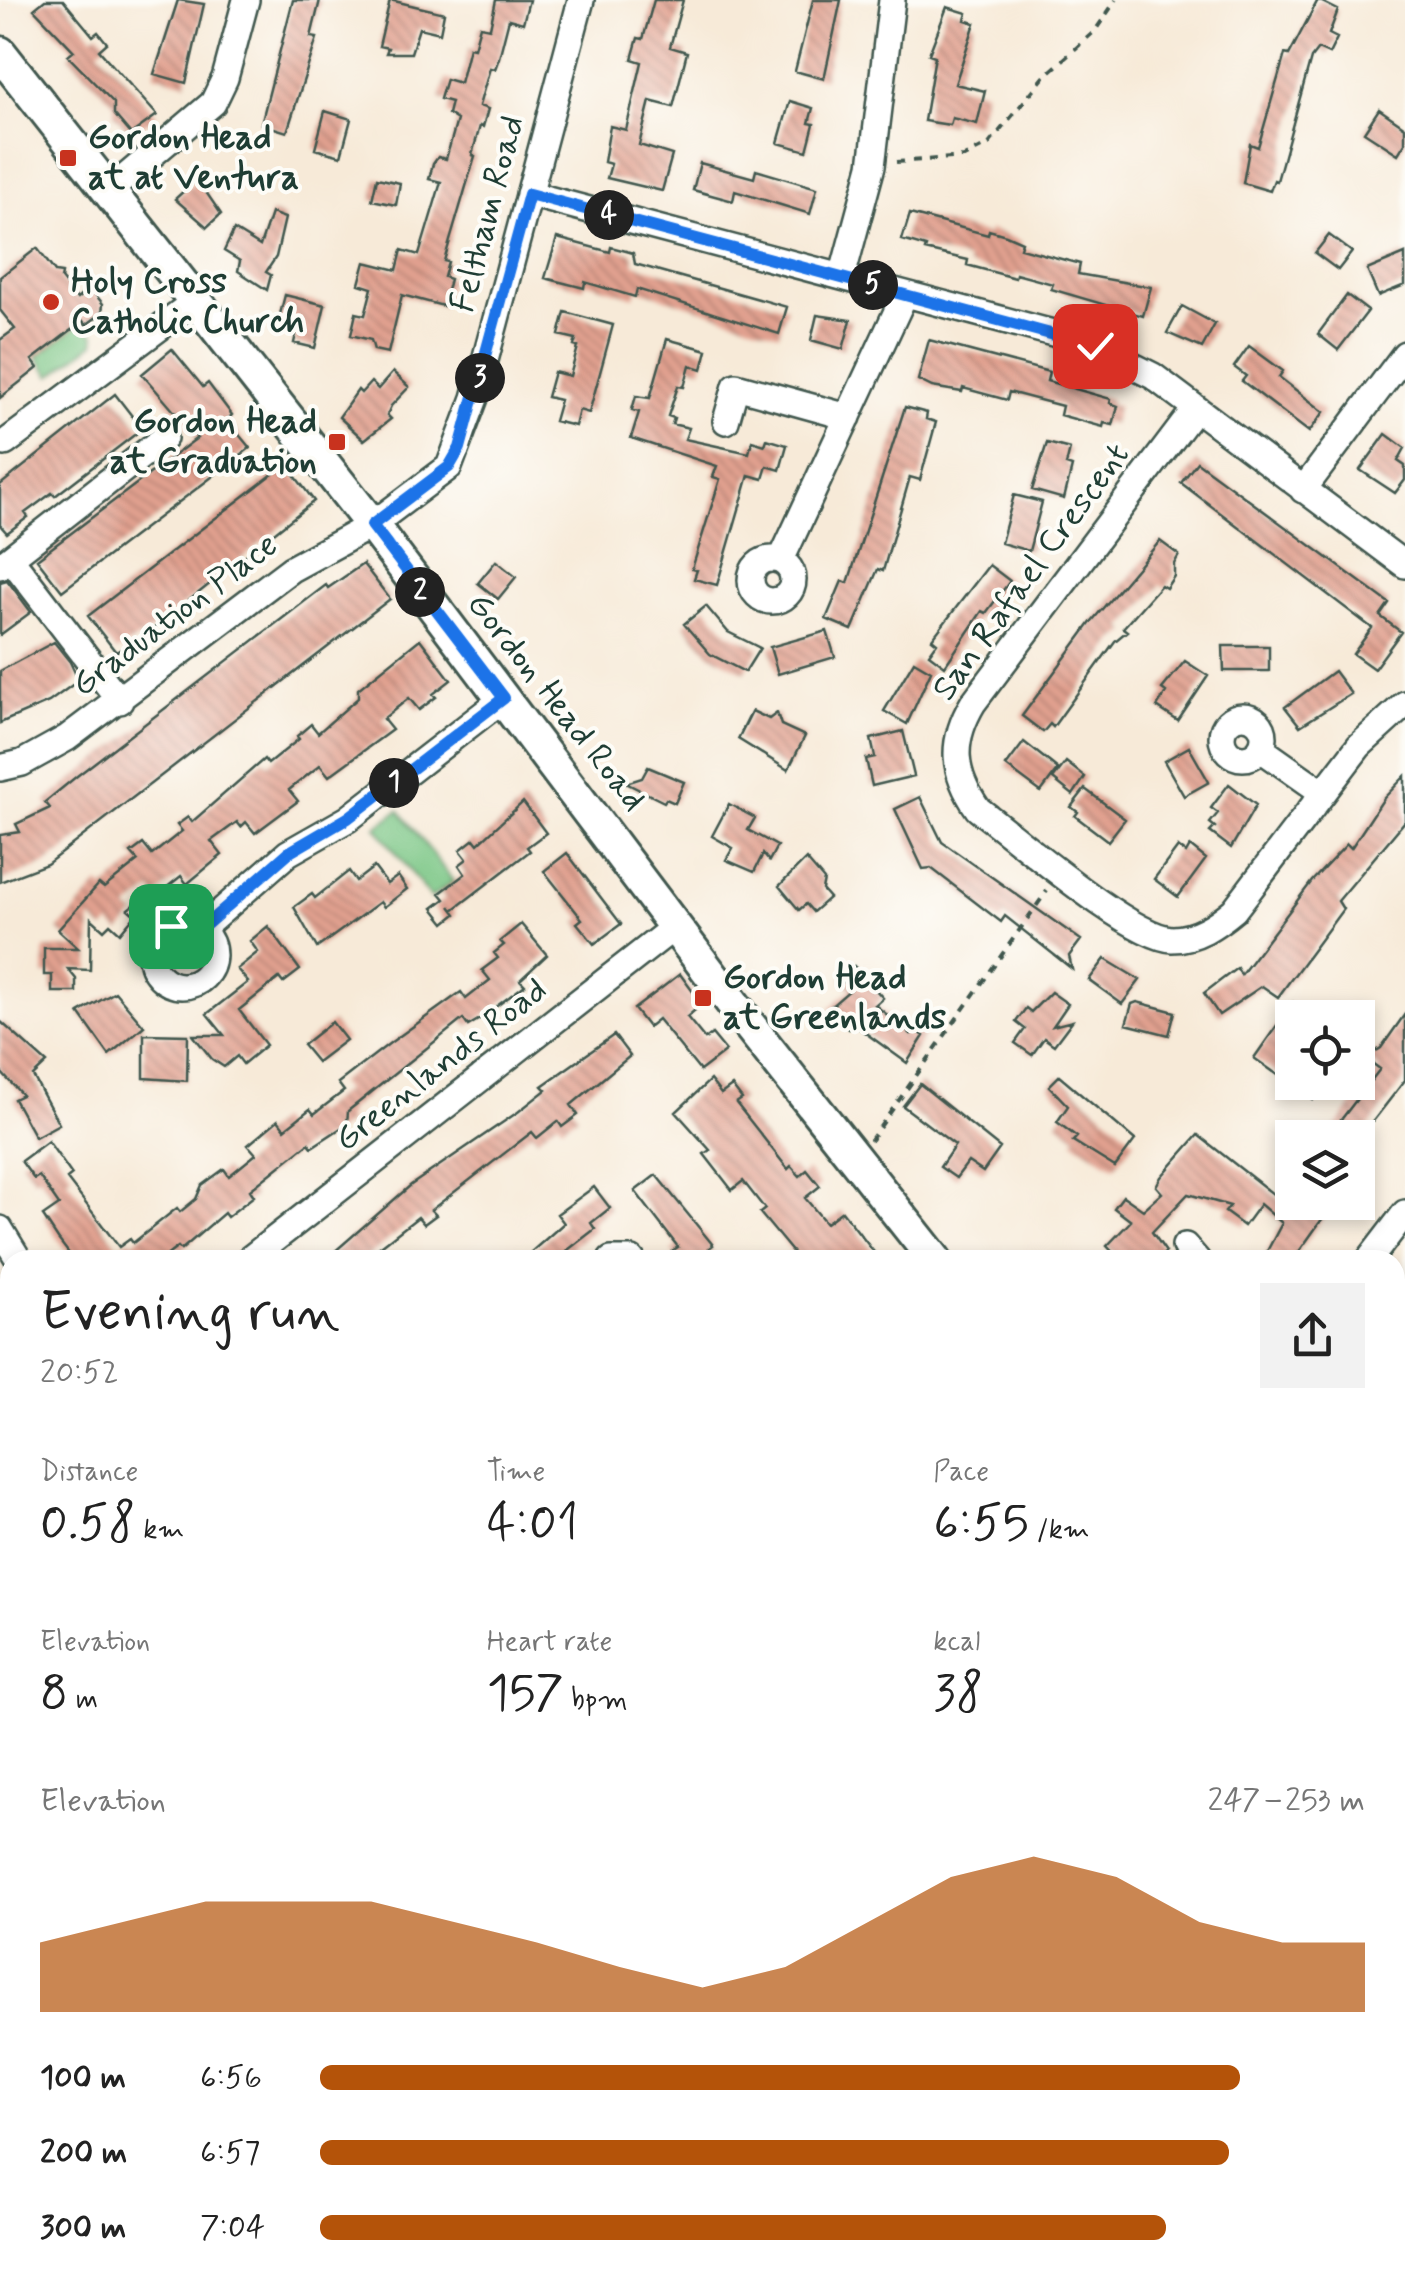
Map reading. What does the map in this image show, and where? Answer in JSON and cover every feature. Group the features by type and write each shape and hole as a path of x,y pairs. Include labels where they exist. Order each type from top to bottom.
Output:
{"main road":[{"name":"Gordon Head Road","path":"0,53 372,525 927,1250"}],"street":[{"path":"108,192 212,103 225,78 246,0"},
{"name":"Feltham Road","path":"372,525 449,467 460,448 581,0"},
{"path":"842,277 872,166 892,0"},
{"path":"529,194 1083,341 1138,366 1405,565"},
{"path":"781,560 905,294"},
{"path":"5,444 194,302"},
{"path":"1303,490 1405,354"},
{"path":"726,421 736,386 848,417"},
{"name":"San Rafael Crescent","path":"1195,408 973,703 956,741 956,769 978,809 1136,927 1155,936 1192,936 1215,926 1234,910 1359,746 1405,704"},
{"path":"120,701 6,563 164,438"},
{"name":"Graduation Place","path":"0,788 11,765 120,701 291,570 372,525"},
{"path":"200,930 288,853 348,818 504,698"},
{"path":"1260,749 1322,792"},
{"name":"Greenlands Road","path":"261,1250 677,924"},
{"path":"1377,1250 1405,1213"}],"path":[{"path":"872,166 888,167 902,158 964,157 989,144 1044,77 1095,31 1116,0"},
{"path":"856,1160 1061,871"}],"green space":[{"path":"83,321 95,336 94,343 51,376 37,357"},
{"path":"399,810 453,881 431,898 376,827"}],"building":[{"path":"45,0 63,0 93,36 98,32 107,43 99,50 157,115 131,134 114,114 114,103 68,56 74,51 34,9"},
{"path":"178,0 204,4 186,83 154,74"},
{"path":"293,0 320,0 311,37 317,38 287,132 261,124"},
{"path":"390,0 444,13 440,33 419,28 411,53 386,53 388,48 379,46"},
{"path":"496,0 529,0 523,23 509,19 499,58 495,69 490,68 479,106 488,109 444,261 448,262 444,277 450,279 443,306 402,295 388,353 374,350 371,340 351,335 356,313 365,315 372,288 359,284 365,262 397,270 402,250 419,255 441,182 429,179 433,164 438,157 446,159 457,120 448,114 451,102 440,99 446,79 460,83 469,47 474,48 480,26 490,28"},
{"path":"654,0 683,0 670,47 687,52 673,107 650,101 639,145 672,155 662,191 607,178 611,164 604,162 610,126 626,130 642,62 632,59 638,38 643,39"},
{"path":"813,0 841,0 824,79 795,71"},
{"path":"1318,0 1338,10 1329,34 1337,38 1329,54 1318,49 1311,58 1277,181 1274,180 1270,191 1243,183 1250,144 1258,147 1285,54 1289,55"},
{"path":"947,7 967,13 965,20 975,23 955,84 985,91 977,124 952,118 950,125 924,121 935,56 929,54"},
{"path":"790,101 813,108 809,123 814,124 807,151 778,143"},
{"path":"1379,109 1405,127 1405,143 1398,154 1364,132"},
{"path":"325,111 351,119 341,156 315,149"},
{"path":"700,163 754,178 756,170 817,188 810,214 735,191 733,201 693,190"},
{"path":"377,178 400,183 396,205 372,200"},
{"path":"197,179 221,214 207,227 175,199"},
{"path":"271,213 285,218 276,257 266,272 271,275 267,290 238,271 240,261 224,251 234,230 260,246"},
{"path":"910,214 988,235 989,230 1006,235 1022,242 1020,248 1080,264 1078,274 1151,287 1143,316 1051,289 1053,284 967,265 968,260 902,240"},
{"path":"1329,235 1352,252 1338,270 1315,253"},
{"path":"557,238 610,252 611,247 633,253 635,264 787,307 779,334 637,289 635,297 585,282 584,288 545,278"},
{"name":"Holy Cross Catholic Church","path":"37,248 55,272 62,273 61,279 77,299 90,288 103,304 102,313 86,325 83,321 32,360 38,368 0,398 0,340 15,329 0,310 0,277"},
{"path":"1405,254 1405,285 1378,296 1367,270"},
{"path":"285,295 325,305 315,348 294,343 297,330 278,322"},
{"path":"1347,295 1368,311 1338,350 1318,334"},
{"path":"1182,306 1215,324 1202,348 1167,333"},
{"path":"565,312 613,325 589,413 579,410 575,426 554,421 560,400 547,397 554,372 570,376 578,347 574,346 576,339 559,335"},
{"path":"817,315 851,320 843,349 811,340"},
{"path":"667,339 707,350 702,369 690,365 684,387 678,386 668,416 674,418 672,424 689,428 685,439 749,453 752,441 765,445 767,439 787,445 780,470 767,466 763,479 749,475 717,585 694,579 697,570 692,569 720,479 713,477 717,466 631,438 639,412 632,410 636,396 650,398"},
{"path":"929,340 1049,372 1047,381 1111,399 1110,403 1118,406 1113,425 1104,423 1103,427 1060,415 1062,406 1009,392 1007,400 963,388 962,392 932,387 918,380"},
{"path":"1249,346 1283,371 1279,377 1324,412 1309,432 1242,381 1246,376 1234,367"},
{"path":"172,349 203,387 208,383 232,415 227,420 250,448 62,591 37,559 197,438 142,374"},
{"path":"393,372 409,387 391,406 387,415 391,419 364,440 339,417 358,390 361,393 371,382 378,389"},
{"path":"115,394 142,429 55,496 52,493 25,513 28,517 7,533 0,525 0,485"},
{"path":"905,407 927,413 926,419 936,422 920,480 910,477 883,571 878,569 852,630 826,619 842,581 848,583"},
{"path":"1386,434 1405,448 1398,461 1405,466 1405,480 1395,493 1360,470"},
{"path":"1047,443 1070,449 1066,465 1072,467 1064,499 1032,490"},
{"path":"1197,462 1389,603 1380,616 1401,632 1374,669 1353,654 1372,628 1181,483"},
{"path":"286,464 314,501 152,630 116,652 88,616"},
{"path":"1014,495 1042,502 1029,551 1001,543"},
{"path":"1160,541 1179,555 1174,576 1123,628 1127,631 1115,641 1053,727 1050,724 1043,732 1022,716 1092,621"},
{"path":"496,561 516,577 498,599 478,583"},
{"path":"363,564 390,599 47,864 0,882 0,835 20,832 16,824 50,808 45,802 77,776 326,585 328,588"},
{"path":"989,565 1010,581 986,613 982,611 945,666 929,654 937,643 932,639"},
{"path":"7,580 31,612 0,635 0,582"},
{"path":"706,606 728,632 760,648 745,672 710,654 684,624"},
{"path":"827,631 835,657 778,674 770,647"},
{"path":"420,639 451,680 433,694 436,697 419,710 409,698 383,719 392,730 329,776 320,765 289,790 298,801 255,833 246,822 241,827 237,822 211,841 222,855 187,884 181,876 156,896 152,890 128,909 135,915 120,933 110,924 104,930 91,918 90,970 68,969 76,979 76,992 52,992 52,975 44,975 44,948 78,948 58,930 99,884 104,888 138,861 131,853 143,844 152,855 182,831 177,825 188,817 192,822 264,759 268,764 299,739 297,736 311,724 318,733 358,698 358,689"},
{"path":"54,642 78,679 49,702 0,723 0,671"},
{"path":"1223,646 1269,646 1269,671 1224,671"},
{"path":"914,661 931,671 907,724 884,711"},
{"path":"1185,661 1208,676 1178,721 1157,707 1166,692 1162,689"},
{"path":"1334,671 1351,694 1300,726 1285,707"},
{"path":"752,711 769,719 777,713 781,725 805,736 788,770 738,739"},
{"path":"903,731 914,776 872,786 866,759 875,757 871,739"},
{"path":"1024,742 1058,769 1041,792 1006,766"},
{"path":"1189,747 1209,782 1184,796 1164,761"},
{"path":"1066,762 1085,777 1073,795 1053,779"},
{"path":"648,767 684,782 675,803 666,799 664,802 626,783 642,778"},
{"path":"1405,776 1405,821 1338,901 1343,909 1278,997 1262,986 1219,1015 1204,993 1237,968 1241,975 1312,881 1347,844 1351,848 1384,798"},
{"path":"1229,784 1256,805 1231,848 1210,832 1215,827 1210,823 1218,813 1211,808"},
{"path":"1085,789 1125,819 1108,841 1075,816 1078,812 1071,807"},
{"path":"920,797 942,842 1081,940 1069,956 1072,969 1005,916 1001,922 931,868 923,869 895,809"},
{"path":"523,802 546,833 527,847 530,851 453,910 456,914 445,923 433,908 445,899 440,893 465,874 459,865 467,859 460,850 474,839 478,844"},
{"path":"729,804 755,818 748,830 777,846 769,861 763,854 754,872 726,860 733,848 712,836"},
{"path":"1190,846 1206,859 1178,897 1154,879 1178,847 1186,853"},
{"path":"567,853 621,924 594,944 577,923 582,919 544,871"},
{"path":"806,859 824,880 822,890 829,898 813,912 806,904 799,910 779,886"},
{"path":"374,867 387,884 398,876 407,889 384,907 380,902 317,948 294,907 312,894 315,898 349,871 356,881"},
{"path":"521,924 547,955 520,980 525,985 468,1026 463,1019 348,1111 347,1124 312,1147 309,1143 250,1190 254,1196 227,1217 224,1213 181,1250 66,1250 43,1216 59,1205 39,1176 34,1179 21,1161 48,1141 72,1175 67,1179 119,1247 130,1239 133,1243 177,1208 180,1212 196,1199 202,1185 224,1169 229,1176 256,1154 248,1145 278,1120 285,1129 310,1109 314,1114 344,1091 338,1083 390,1043 461,992 466,999 490,980 482,970 498,958 494,953 504,945 500,941"},
{"path":"268,926 300,970 283,983 279,978 239,1010 266,1045 243,1064 237,1056 224,1067 212,1059 193,1035 224,1035 207,1014 248,982 237,969 258,952 250,941"},
{"path":"1105,959 1140,980 1122,1004 1089,980"},
{"path":"854,966 883,998 875,1005 911,1034 915,1029 924,1036 907,1063 853,1024 848,1029 829,1008 851,989 841,979"},
{"path":"680,974 702,1004 687,1017 705,1039 712,1034 726,1051 700,1071 658,1019 648,1027 634,1009"},
{"path":"115,992 144,1026 109,1055 79,1013"},
{"path":"1051,992 1068,1004 1053,1026 1072,1021 1054,1045 1044,1038 1032,1055 1015,1043 1025,1029 1016,1022 1026,1008 1031,1012"},
{"path":"1132,1004 1175,1012 1169,1035 1126,1024"},
{"path":"1405,1014 1405,1080 1374,1120 1341,1120 1356,1100 1375,1100 1375,1076 1380,1069 1375,1065 1375,1052"},
{"path":"0,1021 47,1063 33,1076 59,1124 35,1137 14,1099 22,1095 0,1071"},
{"path":"332,1022 346,1040 317,1062 303,1045"},
{"path":"1275,1028 1275,1073 1254,1058"},
{"path":"144,1034 188,1035 187,1081 144,1078"},
{"path":"614,1035 630,1056 571,1105 578,1115 562,1127 558,1121 537,1138 532,1132 431,1210 436,1215 424,1224 418,1217 376,1250 336,1250 411,1185 546,1090 542,1086"},
{"path":"1059,1076 1135,1140 1115,1167 1073,1141 1077,1137 1057,1122 1068,1106 1049,1086"},
{"path":"710,1080 721,1094 732,1086 742,1099 736,1103 788,1169 791,1166 800,1176 807,1170 820,1186 805,1198 826,1223 842,1211 872,1250 791,1250 760,1213 765,1209 743,1181 732,1190 704,1154 710,1150 676,1112"},
{"path":"920,1084 1000,1148 983,1172 968,1162 956,1178 940,1167 955,1145 903,1106"},
{"path":"1198,1135 1275,1196 1275,1217 1260,1204 1244,1226 1225,1212 1230,1206 1188,1194 1152,1232 1165,1250 1111,1250 1107,1246 1131,1221 1114,1208 1123,1196 1143,1210 1162,1193 1156,1186"},
{"path":"656,1175 713,1245 710,1250 674,1250 678,1247 635,1191"},
{"path":"594,1187 610,1208 591,1223 595,1229 568,1250 533,1250 564,1223 557,1214"},
{"path":"1279,1220 1321,1220 1300,1250 1268,1250 1282,1223"}],"place":[{"name":"Gordon Head at at Ventura","path":"68,158"},
{"name":"Holy Cross Catholic Church","path":"51,302"},
{"name":"Gordon Head at Graduation","path":"337,442"},
{"name":"Gordon Head at Greenlands","path":"703,998"}],"route":[{"path":"171,926 191,925 200,930 288,853 348,818 504,698 372,525 449,467 460,448 529,194 1095,346"}]}
